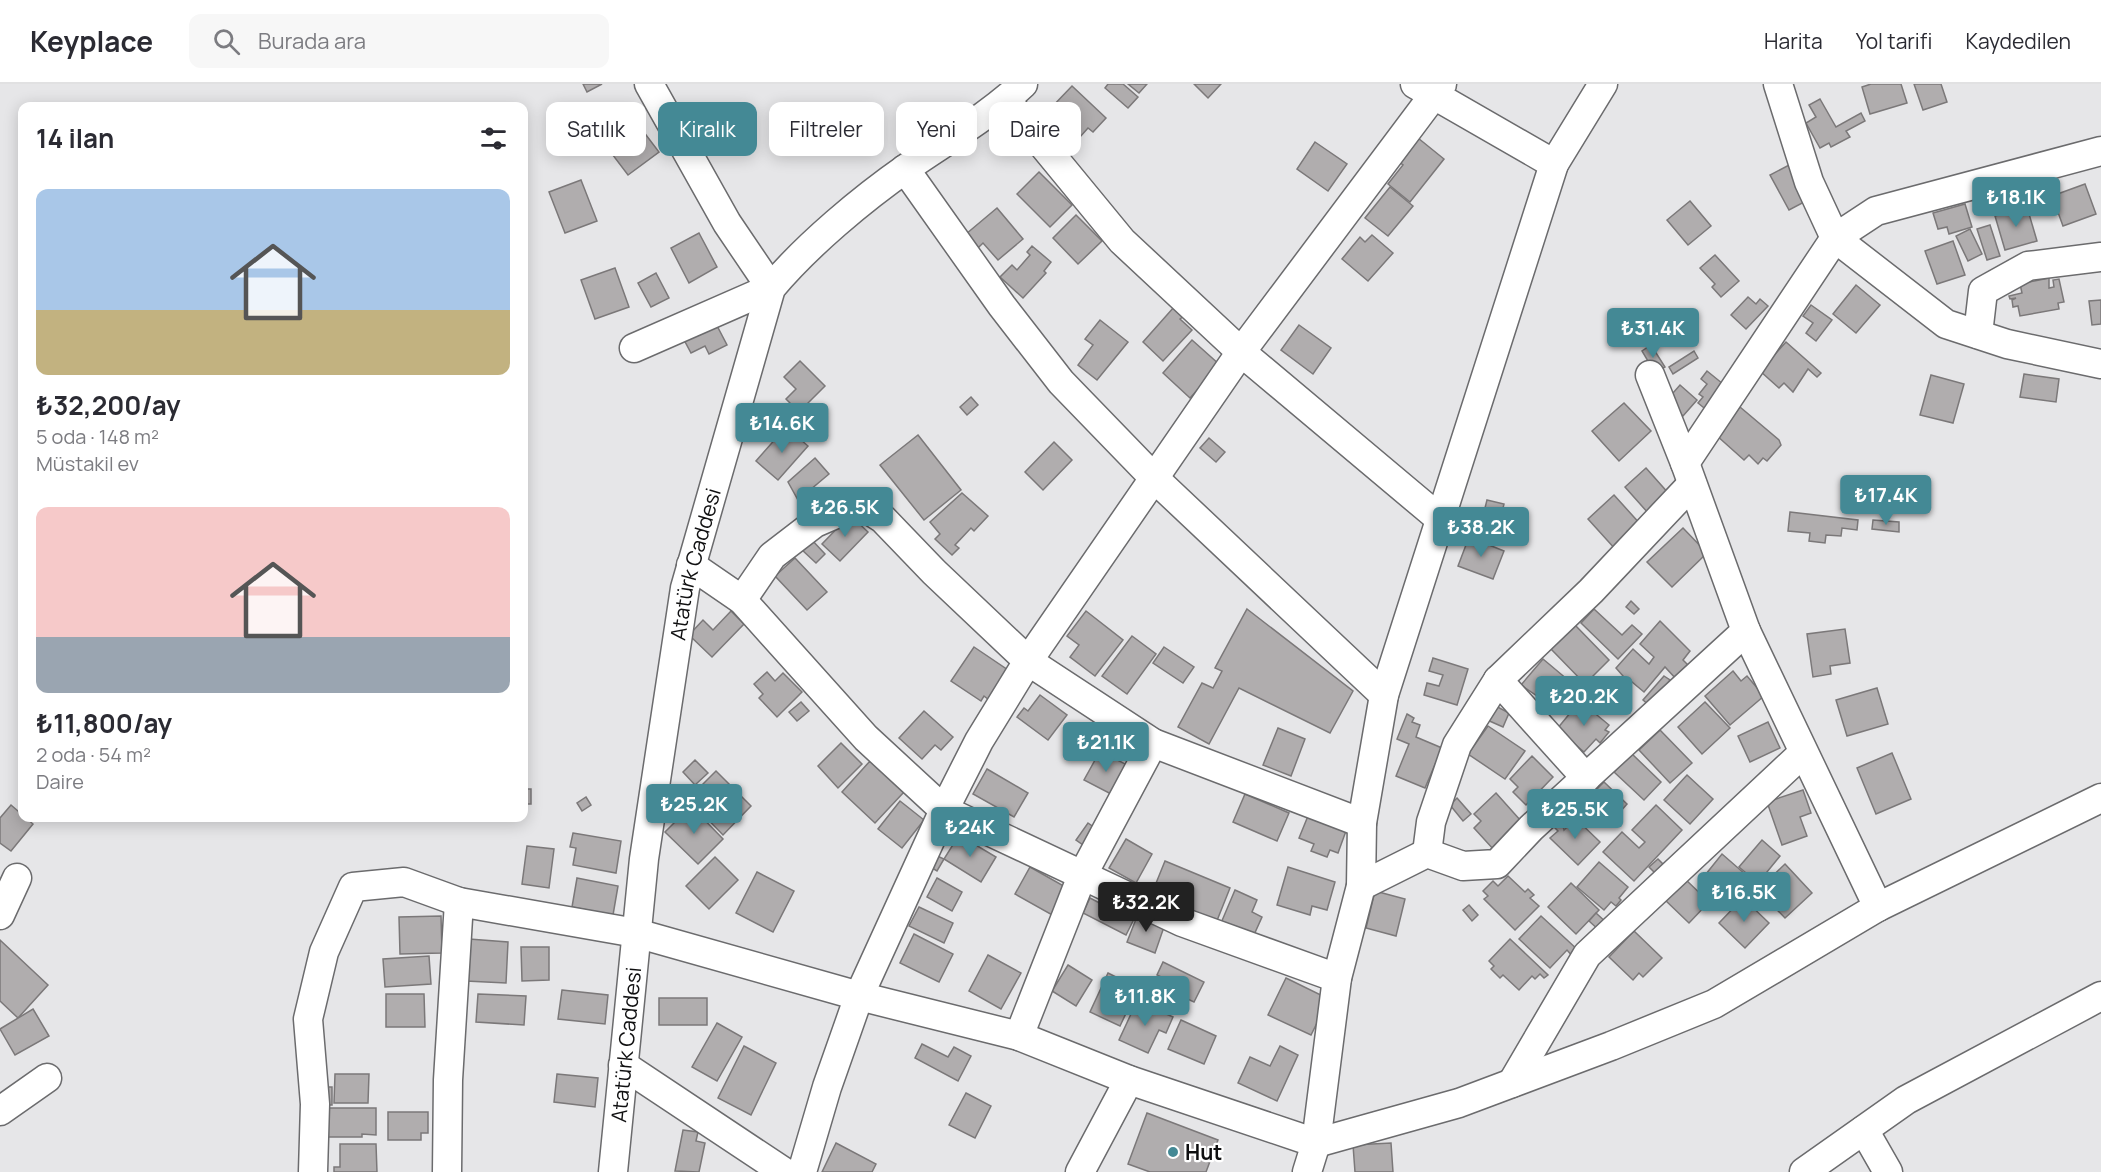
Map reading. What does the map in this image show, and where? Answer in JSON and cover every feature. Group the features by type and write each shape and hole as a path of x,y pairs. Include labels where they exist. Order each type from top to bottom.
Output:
{"street":[{"path":"634,348 771,288 727,223 649,84"},
{"path":"1307,1172 1316,1143 1337,978 1361,886 1362,823 1384,695 1554,164 1603,84"},
{"path":"1778,84 1809,182 1835,238 1946,324 2007,344 2101,364"},
{"path":"802,1172 827,1087 859,996 944,810 979,741 1028,661 1241,352 1430,88 1554,164"},
{"path":"1015,92 1122,241 1241,352 1440,519"},
{"name":"Atatürk Caddesi","path":"613,1172 644,860 685,588 771,288 794,261 905,169 1015,92"},
{"path":"1427,853 1431,822 1457,745 1498,680 1591,591 1689,473 1835,238 1876,211 2101,151"},
{"path":"905,169 1002,306 1061,382 1154,478 1384,695"},
{"path":"1978,334 1983,291 2028,266 2101,258"},
{"path":"1650,375 1689,473 1746,631 1878,907"},
{"path":"742,600 772,556 815,523 845,510 866,508 883,519 934,572 1028,661 1153,743 1362,823"},
{"path":"692,565 742,600 866,738 944,810 1182,922 1337,978"},
{"path":"1361,886 1427,853 1463,866 1497,864 1586,778 1746,631"},
{"path":"1498,680 1586,778"},
{"path":"1019,1036 1082,876 1153,743"},
{"path":"1512,1083 1587,955 1803,753"},
{"path":"313,1172 315,1104 308,1019 324,952 353,887 404,882 459,902 636,933 859,996 1019,1036 1129,1080 1316,1143 1459,1103 1714,1004 1878,907 2101,798"},
{"path":"0,915 17,878"},
{"path":"447,1172 448,1080 459,902"},
{"path":"1804,1172 1906,1100 2101,996"},
{"path":"623,1065 784,1172"},
{"path":"0,1111 47,1078"},
{"path":"1080,1172 1129,1080"},
{"path":"1864,1130 1888,1172"}],"building":[{"path":"583,84 602,84 587,92"},
{"path":"1108,84 1123,84 1138,97 1128,108 1105,88"},
{"path":"1128,84 1147,84 1139,93"},
{"path":"1194,84 1221,84 1208,98"},
{"path":"1871,84 1901,84 1907,103 1870,114 1862,87"},
{"path":"1914,84 1941,84 1947,102 1923,110"},
{"path":"1072,86 1106,118 1093,132 1088,128 1081,136 1081,102 1057,102"},
{"path":"1820,99 1836,127 1861,113 1865,121 1846,131 1850,137 1831,147 1829,143 1820,148 1806,123 1816,117 1809,105"},
{"path":"646,135 658,153 628,175 614,156 646,156"},
{"path":"1418,138 1444,159 1410,202 1388,184 1403,165 1394,158"},
{"path":"1315,142 1347,164 1328,191 1297,169"},
{"path":"1791,164 1810,199 1789,210 1770,175"},
{"path":"1039,172 1072,205 1050,227 1017,194"},
{"path":"581,180 597,221 565,233 549,192"},
{"path":"2085,184 2096,214 2063,226 2052,196"},
{"path":"1390,187 1413,206 1388,236 1365,218"},
{"path":"1690,201 1711,226 1688,245 1667,220"},
{"path":"1965,204 1972,227 1949,234 1947,227 1938,229 1933,213"},
{"path":"2027,207 2037,241 2005,250 1995,216"},
{"path":"997,208 1023,239 998,260 983,243 978,248 966,234"},
{"path":"1076,215 1102,241 1078,264 1053,238"},
{"path":"1990,225 2000,256 1987,260 1977,229"},
{"path":"1970,229 1982,254 1968,261 1956,236"},
{"path":"699,233 717,267 689,283 671,248"},
{"path":"1372,235 1393,253 1368,281 1342,259 1360,237 1365,242"},
{"path":"1953,241 1965,275 1937,284 1925,251"},
{"path":"1032,246 1051,262 1044,271 1046,273 1023,298 1000,277 1012,265 1017,270 1030,255 1027,252"},
{"path":"1715,255 1739,281 1721,297 1712,287 1715,284 1700,268"},
{"path":"615,268 629,307 595,319 581,280"},
{"path":"656,273 669,298 651,307 638,283"},
{"path":"2049,278 2049,288 2054,287 2053,280 2059,279 2064,302 2058,303 2059,309 2020,316 2018,306 2013,307 2012,300 2016,298 2010,299 2009,296 2022,293 2020,284"},
{"path":"1856,285 1880,305 1856,333 1833,314"},
{"path":"1748,297 1756,304 1760,299 1768,306 1746,329 1731,315"},
{"path":"2101,300 2101,324 2092,325 2089,301"},
{"path":"1811,305 1832,320 1816,341 1806,333 1813,323 1803,316"},
{"path":"1174,307 1184,316 1180,319 1192,330 1163,361 1143,342"},
{"path":"714,320 727,345 709,354 705,346 691,353 682,336"},
{"path":"1100,320 1128,342 1097,380 1078,365 1093,345 1085,339"},
{"path":"1299,325 1331,348 1313,374 1281,350"},
{"path":"1192,340 1220,365 1190,398 1163,373"},
{"path":"1786,342 1821,373 1817,377 1808,369 1793,392 1784,383 1779,388 1760,371"},
{"path":"1651,345 1665,367 1655,373 1642,351"},
{"path":"1694,351 1698,358 1673,374 1669,367"},
{"path":"800,361 825,386 799,412 786,399 796,389 784,377"},
{"path":"1707,371 1728,388 1709,412 1698,403 1703,397 1699,394 1707,384 1701,379"},
{"path":"2024,374 2059,379 2056,402 2020,397"},
{"path":"1931,375 1964,384 1953,423 1920,415"},
{"path":"1680,385 1697,400 1683,416 1662,397 1669,389 1673,393"},
{"path":"971,397 978,405 967,415 960,407"},
{"path":"1624,403 1651,431 1619,461 1592,431"},
{"path":"1740,407 1779,440 1781,445 1767,461 1763,458 1758,464 1749,455 1744,460 1716,435"},
{"path":"786,427 808,446 778,480 756,461"},
{"path":"918,435 961,490 924,520 880,465"},
{"path":"1209,438 1225,452 1216,462 1200,448"},
{"path":"1054,442 1072,460 1043,490 1025,472"},
{"path":"815,458 829,474 798,500 788,482"},
{"path":"1646,468 1670,495 1649,514 1625,487"},
{"path":"962,493 988,516 974,531 971,528 955,545 959,548 952,555 935,539 940,534 930,522"},
{"path":"1614,495 1642,526 1616,550 1588,519"},
{"path":"1487,500 1504,504 1498,528 1481,524"},
{"path":"1790,512 1858,520 1857,530 1842,528 1841,536 1826,535 1825,543 1809,541 1810,533 1788,531"},
{"path":"850,515 868,532 840,561 822,544"},
{"path":"1873,520 1899,522 1899,532 1872,529"},
{"path":"1683,528 1707,553 1672,587 1647,562"},
{"path":"1469,537 1504,551 1493,579 1458,566"},
{"path":"811,539 825,554 816,563 801,549"},
{"path":"795,558 827,592 807,610 775,576"},
{"path":"1631,601 1639,609 1634,614 1626,607"},
{"path":"1247,609 1353,691 1330,733 1239,688 1209,744 1178,727 1202,683 1213,688 1222,671 1215,668"},
{"path":"1594,609 1622,635 1632,625 1642,634 1618,659 1581,623"},
{"path":"731,611 744,624 712,657 689,635 703,620 713,630"},
{"path":"1086,611 1123,640 1095,676 1070,657 1079,645 1067,636"},
{"path":"1660,621 1690,651 1683,660 1690,667 1678,681 1665,667 1644,692 1632,682 1630,684 1616,668 1633,649 1649,664 1654,657 1640,644"},
{"path":"1575,625 1609,660 1585,684 1551,649"},
{"path":"1845,629 1850,663 1830,666 1831,674 1813,677 1807,634"},
{"path":"1132,636 1156,654 1127,694 1102,676"},
{"path":"974,647 1008,670 989,700 984,696 981,701 951,681"},
{"path":"1164,647 1194,667 1183,683 1153,663"},
{"path":"1433,658 1468,669 1457,705 1424,695 1427,683 1439,686 1443,675 1429,671"},
{"path":"1543,659 1580,690 1562,713 1521,685"},
{"path":"1733,671 1741,681 1747,676 1764,696 1730,725 1705,696"},
{"path":"767,672 775,681 783,673 802,692 777,717 759,698 763,694 754,684"},
{"path":"1664,676 1670,680 1667,684 1669,687 1651,707 1643,700"},
{"path":"1877,688 1888,724 1847,736 1836,700"},
{"path":"1040,695 1067,715 1048,740 1017,717 1024,708 1028,711"},
{"path":"1580,701 1609,725 1605,730 1609,732 1600,743 1596,739 1584,752 1557,729"},
{"path":"801,702 809,711 797,721 789,712"},
{"path":"1705,702 1730,728 1702,754 1678,727"},
{"path":"1492,704 1509,713 1503,727 1485,719"},
{"path":"924,711 953,737 941,750 935,745 922,759 899,738"},
{"path":"1407,714 1414,718 1412,722 1420,725 1416,737 1442,748 1425,788 1396,776 1409,744 1397,739"},
{"path":"1768,722 1780,748 1750,762 1738,736"},
{"path":"1488,726 1525,751 1505,779 1468,754"},
{"path":"1278,728 1305,739 1291,776 1263,765"},
{"path":"1660,730 1692,763 1670,783 1639,750"},
{"path":"841,743 862,764 838,788 818,766"},
{"path":"1100,751 1127,765 1111,794 1084,780"},
{"path":"1631,753 1661,782 1644,800 1614,772"},
{"path":"1892,753 1911,799 1876,814 1857,768"},
{"path":"1532,756 1553,777 1526,805 1513,792 1518,787 1510,779"},
{"path":"695,760 708,773 695,785 683,772"},
{"path":"870,761 904,792 875,823 842,792"},
{"path":"987,769 1028,793 1014,817 973,794"},
{"path":"716,771 751,806 723,835 688,799"},
{"path":"1687,775 1713,799 1690,824 1664,800"},
{"path":"1604,782 1627,804 1620,812 1615,808 1613,810 1615,812 1611,821 1595,809 1599,805 1590,796"},
{"path":"528,789 531,789 531,804 528,804"},
{"path":"1803,790 1811,813 1800,817 1807,836 1782,845 1767,802"},
{"path":"1496,793 1521,821 1494,850 1474,828 1481,821 1474,814"},
{"path":"1245,794 1289,813 1277,841 1233,822"},
{"path":"586,797 591,805 582,811 577,803"},
{"path":"1457,798 1471,814 1463,821 1450,805"},
{"path":"900,801 924,820 902,848 878,829"},
{"path":"11,805 18,811 18,822 33,824 11,851 0,843 0,818"},
{"path":"1656,805 1682,830 1634,881 1603,852 1622,832 1639,848 1645,842 1632,830"},
{"path":"691,806 723,839 698,864 665,832"},
{"path":"1571,814 1600,842 1578,865 1550,838 1558,831 1554,827 1557,824 1562,822 1564,830 1569,825 1564,821"},
{"path":"1308,816 1346,831 1338,853 1330,850 1327,857 1311,851 1314,844 1299,838"},
{"path":"1088,823 1098,830 1086,847 1076,840"},
{"path":"573,833 621,841 616,873 573,865 576,848 570,847"},
{"path":"959,835 996,857 981,882 944,859"},
{"path":"1126,839 1152,854 1136,883 1109,868"},
{"path":"1762,840 1780,856 1758,883 1739,867"},
{"path":"527,846 554,849 549,888 522,884"},
{"path":"933,854 944,859 937,871 927,865"},
{"path":"1722,854 1745,874 1729,894 1706,874"},
{"path":"715,857 738,880 709,909 686,886"},
{"path":"1658,859 1669,870 1661,879 1649,867"},
{"path":"1165,861 1230,888 1216,923 1150,898"},
{"path":"1599,862 1628,887 1616,906 1611,902 1604,910 1577,887"},
{"path":"1785,864 1812,893 1785,918 1758,890"},
{"path":"1030,867 1069,889 1054,916 1015,894"},
{"path":"1288,867 1335,882 1327,910 1312,906 1310,915 1277,905"},
{"path":"757,872 794,891 773,932 736,913"},
{"path":"1508,876 1525,892 1528,889 1534,895 1530,898 1539,906 1515,930 1484,899 1488,896 1483,891 1493,881 1498,886"},
{"path":"577,878 618,886 613,915 572,907"},
{"path":"937,878 962,892 952,911 927,897"},
{"path":"1684,878 1709,902 1689,923 1664,899"},
{"path":"1571,883 1599,910 1576,934 1548,907"},
{"path":"1235,890 1257,900 1252,912 1262,917 1253,937 1221,923"},
{"path":"1375,891 1405,899 1396,936 1366,928"},
{"path":"1090,898 1113,910 1116,905 1136,915 1126,935 1083,913"},
{"path":"1743,898 1769,923 1745,948 1719,923"},
{"path":"1469,905 1478,915 1472,921 1463,910"},
{"path":"919,907 953,923 944,943 909,926"},
{"path":"1596,913 1608,924 1601,932 1589,921"},
{"path":"1138,914 1165,924 1155,953 1127,942"},
{"path":"441,916 442,953 400,954 399,917"},
{"path":"1541,916 1579,951 1573,957 1567,950 1550,968 1519,939"},
{"path":"1634,931 1662,958 1643,977 1639,973 1633,980 1609,957"},
{"path":"914,934 953,954 939,982 900,963"},
{"path":"469,939 508,942 506,983 466,981"},
{"path":"1510,939 1548,975 1544,978 1540,974 1535,979 1532,976 1519,990 1503,975 1500,978 1491,969 1494,966 1489,961"},
{"path":"0,940 48,985 18,1018 0,1001"},
{"path":"521,947 549,947 549,980 522,981"},
{"path":"988,955 1021,973 1001,1009 969,991"},
{"path":"429,956 431,984 385,987 383,959"},
{"path":"1163,962 1204,982 1194,1002 1170,991 1174,983 1157,975"},
{"path":"1068,965 1092,980 1076,1006 1052,991"},
{"path":"1108,973 1138,988 1120,1026 1090,1012"},
{"path":"1286,978 1329,999 1311,1035 1268,1015"},
{"path":"562,990 608,995 605,1024 558,1019"},
{"path":"386,994 424,994 425,1027 386,1027"},
{"path":"478,994 526,996 524,1025 476,1022"},
{"path":"659,998 707,998 707,1025 659,1025"},
{"path":"1137,1001 1173,1017 1166,1033 1159,1030 1148,1053 1119,1040"},
{"path":"33,1009 49,1036 15,1055 0,1029"},
{"path":"1181,1020 1216,1036 1204,1064 1168,1049"},
{"path":"717,1023 742,1037 717,1081 692,1067"},
{"path":"922,1044 948,1057 954,1047 971,1056 958,1081 915,1058"},
{"path":"744,1046 776,1063 751,1115 718,1098"},
{"path":"1280,1046 1298,1055 1277,1101 1238,1083 1250,1057 1270,1066"},
{"path":"335,1074 369,1074 368,1103 334,1103"},
{"path":"557,1074 598,1078 595,1107 554,1102"},
{"path":"322,1087 332,1087 332,1105 321,1105"},
{"path":"966,1093 991,1106 975,1138 949,1125"},
{"path":"322,1108 376,1108 376,1135 322,1137"},
{"path":"388,1112 428,1112 428,1133 421,1133 421,1140 388,1140"},
{"name":"Hut","path":"1147,1113 1218,1140 1206,1172 1150,1172 1128,1164"},
{"path":"683,1130 698,1132 696,1141 705,1143 699,1172 675,1171"},
{"path":"836,1143 876,1164 872,1172 822,1172"},
{"path":"1391,1143 1393,1172 1355,1172 1353,1145"},
{"path":"340,1144 376,1144 377,1172 334,1172 334,1167 340,1167"}],"place":[{"name":"Hut","path":"1173,1152"}]}
